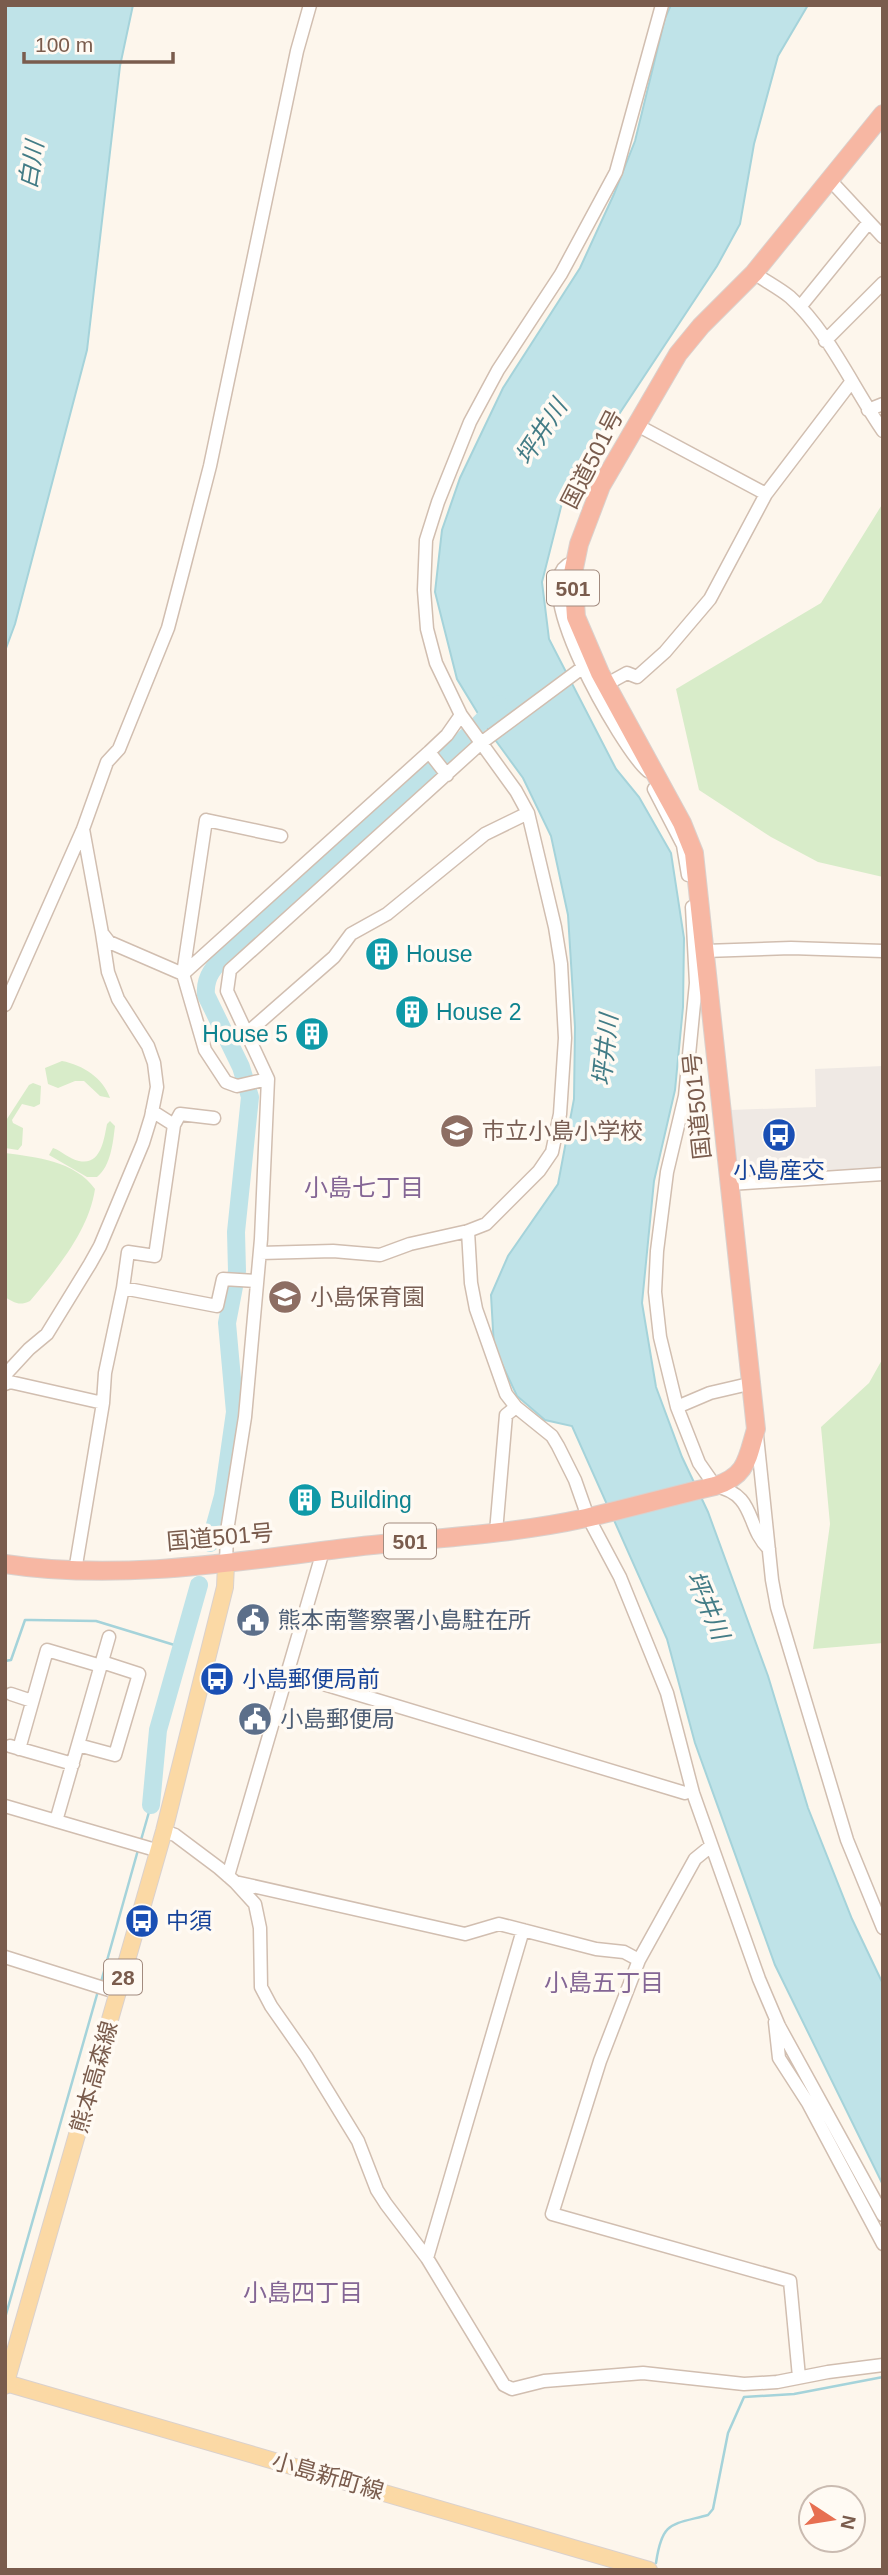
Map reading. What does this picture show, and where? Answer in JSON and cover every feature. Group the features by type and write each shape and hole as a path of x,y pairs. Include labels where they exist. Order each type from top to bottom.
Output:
{"highway":[{"name":"国道501号","path":"5,1564 75,1571 226,1564 496,1532 591,1516 712,1487 731,1481 744,1465 756,1429 753,1383 694,853 682,823 607,684 576,617 573,596 576,562 588,516 601,486 678,354 701,326 754,273 882,116"}],"main road":[{"name":"熊本高森線","path":"6,2385 159,1851 225,1587 226,1564"},
{"name":"小島新町線","path":"6,2385 649,2570"}],"street":[{"path":"5,1005 83,829 107,762 119,748 168,628 210,466 310,5"},
{"path":"260,1253 333,1251 380,1255 410,1244 468,1231 486,1224 539,1171 552,1152 560,1114 565,1038 561,964 555,927 528,813 482,740 462,717 436,663 427,629 424,590 426,540 470,422 498,370 561,274 616,172 662,5"},
{"path":"830,180 882,234"},
{"path":"800,307 869,222"},
{"path":"754,273 788,295 800,307 883,431"},
{"path":"825,341 883,283"},
{"path":"607,684 627,673 638,677 665,652 710,599 766,494 852,381"},
{"path":"868,410 883,404"},
{"path":"635,424 766,494"},
{"path":"576,562 563,568 559,591 565,626 579,670 629,749 645,770 654,775 654,789 682,845 687,865 696,963 685,1096 667,1172 657,1251 655,1292 660,1337 677,1407 699,1463 712,1487 729,1489 748,1506 762,1543 769,1549"},
{"path":"226,1564 227,1531 245,1417 260,1253 268,1079 227,991 230,970 447,775 482,740 579,670"},
{"path":"183,974 429,752 462,717"},
{"path":"429,752 447,775"},
{"path":"246,1034 334,957 351,934 387,914 485,834 528,813"},
{"path":"268,1079 237,1086 226,1082 205,1050 183,974 206,820 281,836"},
{"path":"5,1375 47,1334 90,1264 143,1143 157,1087 154,1063 148,1046 118,999 108,972 83,829"},
{"path":"102,933 109,942 183,974"},
{"path":"705,951 790,948 883,951"},
{"path":"152,1111 174,1125"},
{"path":"75,1571 103,1403 105,1373 128,1252 155,1256 174,1125 180,1114 214,1118"},
{"path":"730,1184 883,1174"},
{"path":"468,1231 471,1283 476,1309 506,1394 516,1407 552,1436 575,1480 629,1599 667,1693 693,1793 774,2015 883,2215"},
{"path":"123,1288 218,1306 223,1279 257,1281"},
{"path":"5,1384 9,1382 103,1403"},
{"path":"677,1407 710,1393 753,1383"},
{"path":"496,1532 506,1416 516,1407"},
{"path":"756,1429 777,1607 847,1840 883,1928"},
{"path":"231,1879 323,1551"},
{"path":"56,1821 109,1637"},
{"path":"73,1765 14,1748 47,1650 139,1674 115,1755 78,1745"},
{"path":"287,1673 685,1793"},
{"path":"11,1694 32,1700"},
{"path":"5,1806 159,1851"},
{"path":"164,1831 175,1835 231,1879 255,1905 260,1928 261,1987 266,1997 358,2141 377,2190 427,2258 504,2385 512,2389 544,2381 643,2373 744,2384 777,2382 883,2365"},
{"path":"711,1846 695,1858 639,1960 600,2061 552,2214 790,2281 799,2377"},
{"path":"231,1879 465,1934 499,1924 596,1949 624,1952 639,1960"},
{"path":"427,2258 523,1930"},
{"path":"5,1957 119,1993"},
{"path":"774,2015 779,2058 808,2103 883,2244"}],"shaded area":[{"path":"883,1066 883,1171 736,1179 730,1110 816,1107 815,1069"}],"green space":[{"path":"883,503 883,877 818,862 771,837 699,790 676,689 821,603"},
{"path":"62,1061 91,1074 102,1084 110,1098 100,1096 84,1081 75,1081 58,1088 48,1084 45,1068"},
{"path":"33,1083 41,1086 40,1104 34,1107 22,1104 12,1120 23,1128 22,1145 18,1150 5,1148 5,1122"},
{"path":"110,1121 115,1126 110,1153 105,1167 97,1177 87,1177 49,1155 53,1148 75,1160 92,1159 100,1150"},
{"path":"5,1153 66,1166 77,1172 95,1189 86,1220 70,1249 30,1301 20,1304 5,1297"},
{"path":"883,1358 883,1643 813,1649 830,1524 821,1427 869,1383"}],"water":[{"name":"白川","path":"5,5 133,5 120,66 87,350 15,624 5,651"},
{"name":"坪井川","path":"671,5 808,5 778,56 754,144 740,224 717,266 563,499 542,582 549,639 616,769 639,797 671,853 684,938 683,1007 675,1090 654,1181 642,1303 656,1387 682,1457 708,1512 768,1676 808,1808 852,1919 883,1984 883,2185 775,1965 695,1743 667,1639 572,1426 545,1420 517,1396 494,1347 491,1295 508,1256 558,1184 574,1099 575,1027 568,915 551,836 523,778 488,730 457,679 435,592 442,530 460,478 503,388 580,268 614,194 635,141 665,18"}],"waterway":[{"path":"210,1543 223,1496 235,1412 227,1323 237,1271 236,1232 250,1097 241,1067 206,995 209,975 221,960 450,753 499,704"},
{"path":"151,1805 158,1730 199,1585"},
{"path":"5,1661 11,1660 25,1620 96,1621 181,1647"},
{"path":"141,1840 151,1805"},
{"path":"101,1982 138,1850"},
{"path":"5,2318 98,1991"},
{"path":"656,2563 661,2539 670,2527 708,2515 713,2509 728,2433 744,2397 794,2394 883,2377"}],"place":[{"name":"House","path":"382,954"},
{"name":"House 2","path":"412,1012"},
{"name":"House 5","path":"312,1034"},
{"name":"市立小島小学校","path":"457,1131"},
{"name":"小島産交","path":"779,1135"},
{"name":"小島保育園","path":"285,1297"},
{"name":"Building","path":"305,1500"},
{"name":"熊本南警察署小島駐在所","path":"253,1620"},
{"name":"小島郵便局前","path":"217,1679"},
{"name":"小島郵便局","path":"255,1719"},
{"name":"中須","path":"142,1921"}],"district":[{"name":"小島七丁目","path":"364,1187"},
{"name":"小島五丁目","path":"604,1982"},
{"name":"小島四丁目","path":"303,2292"}]}
